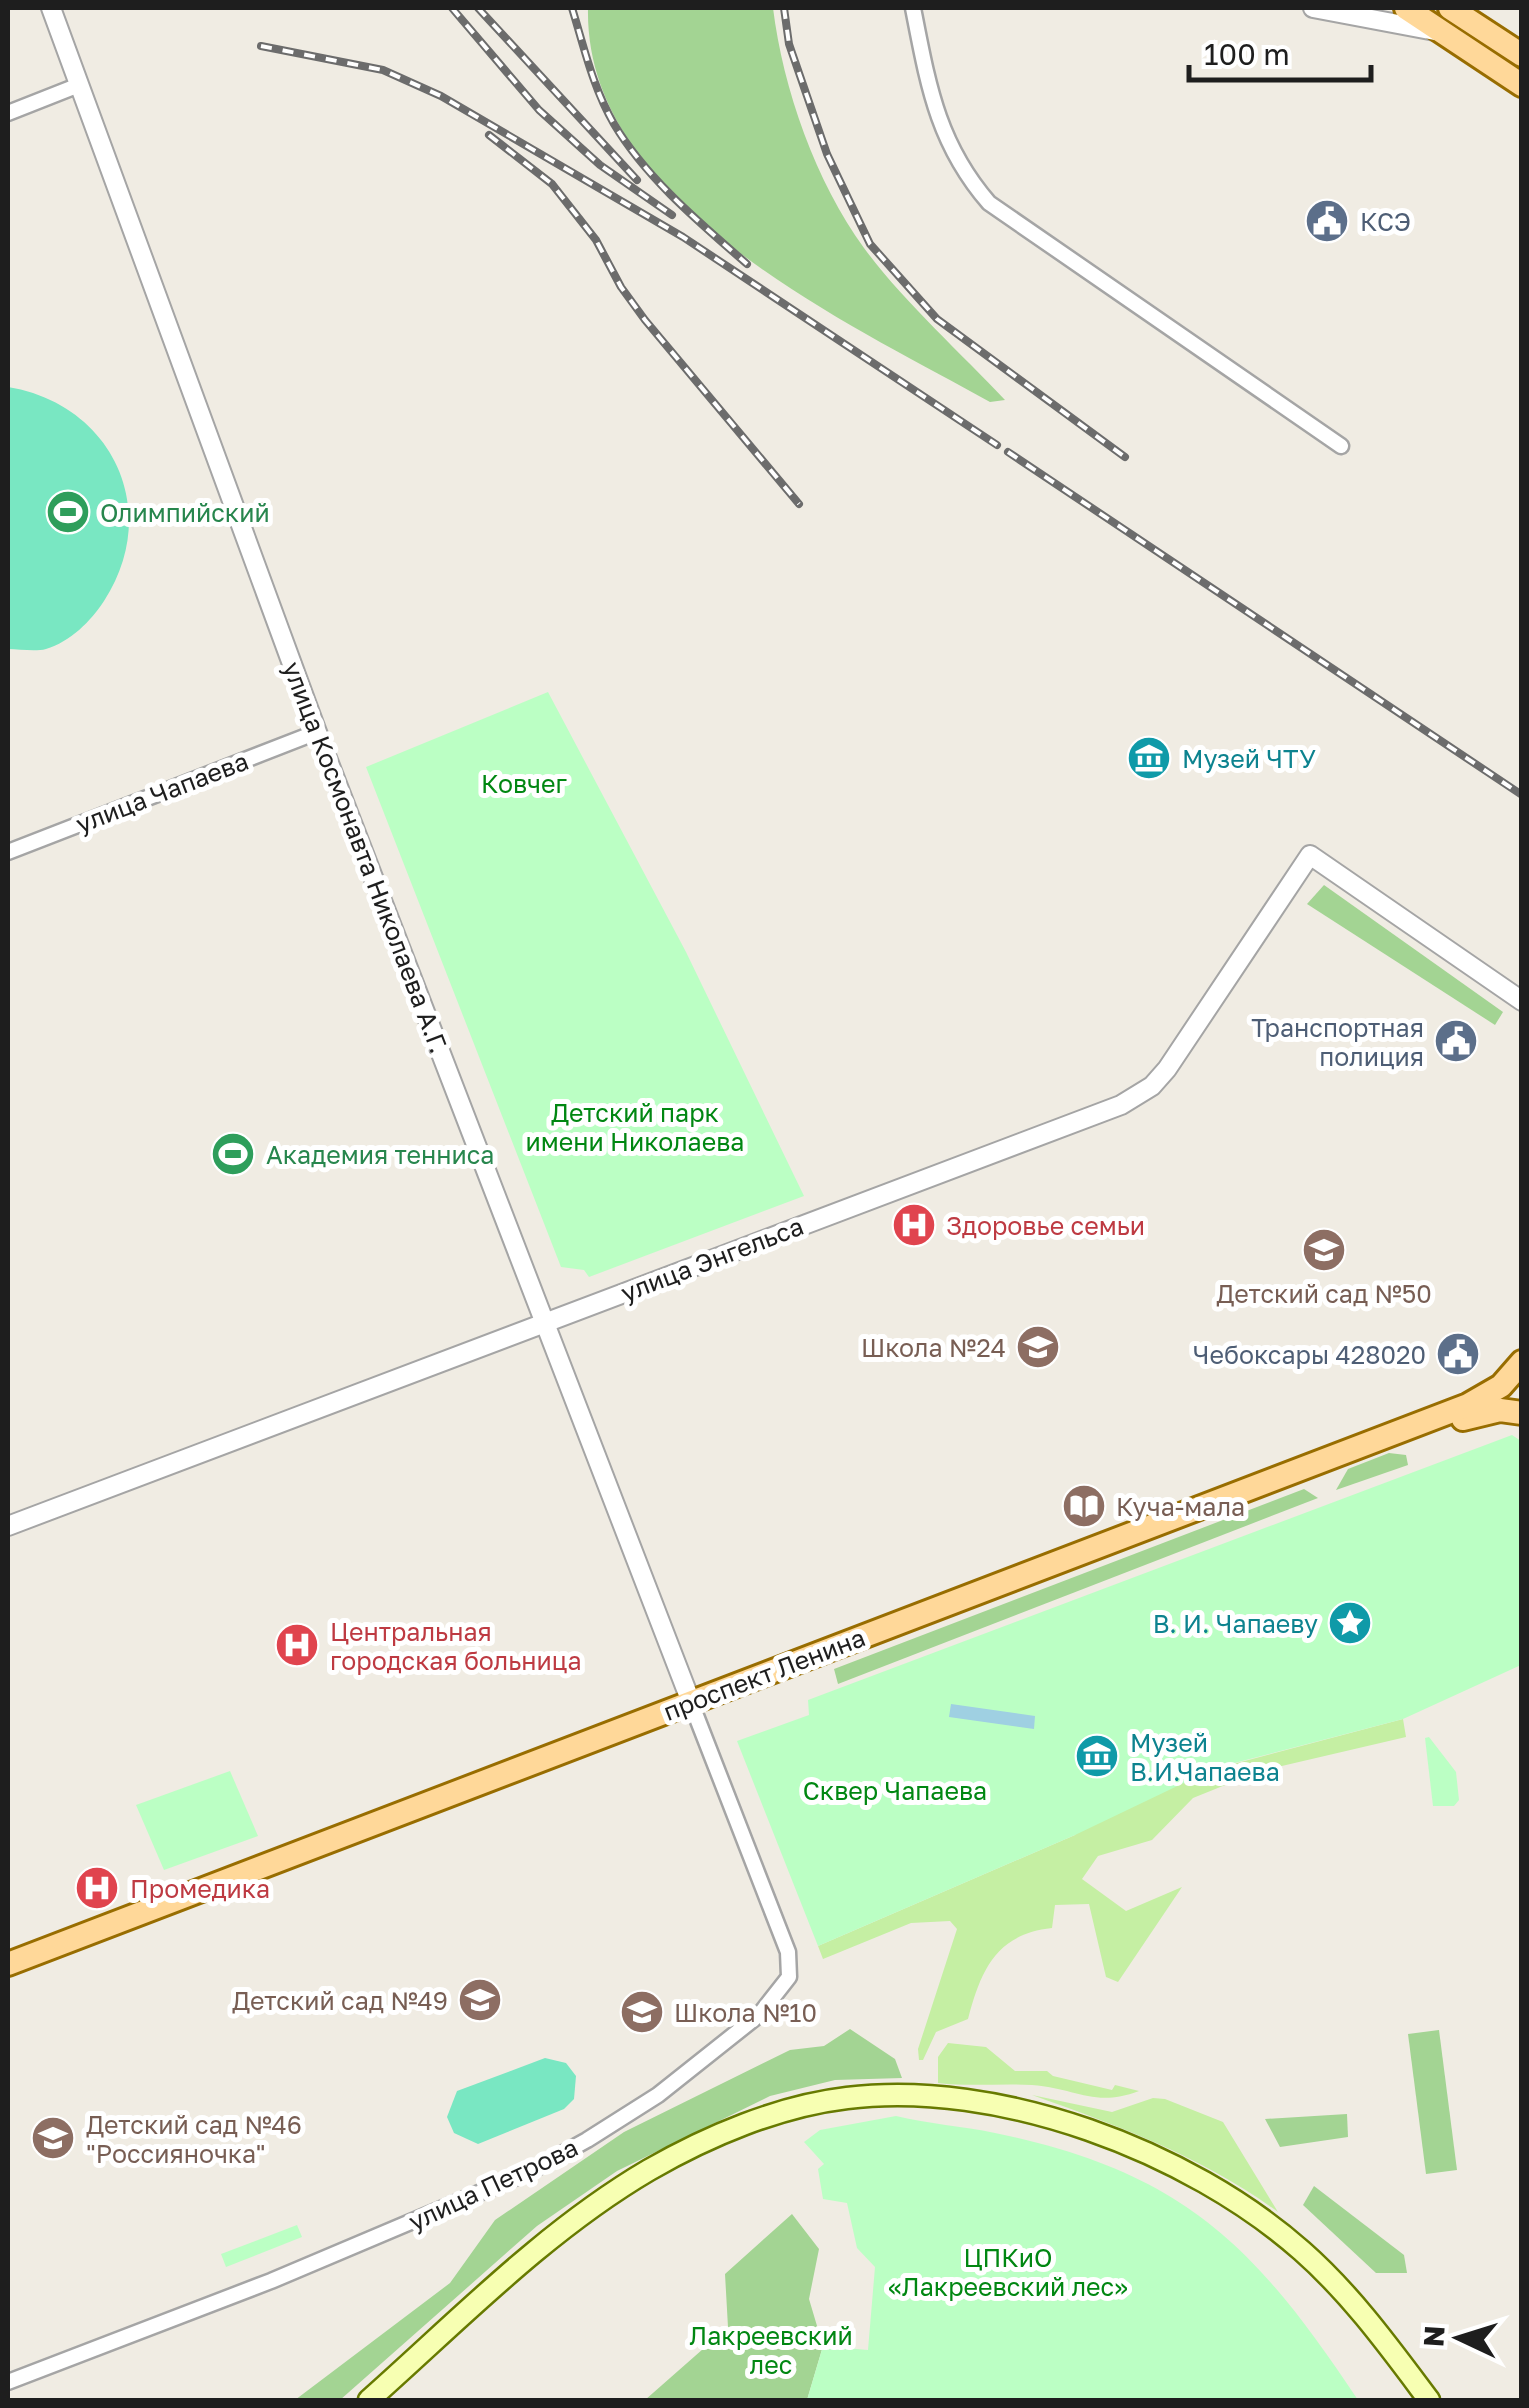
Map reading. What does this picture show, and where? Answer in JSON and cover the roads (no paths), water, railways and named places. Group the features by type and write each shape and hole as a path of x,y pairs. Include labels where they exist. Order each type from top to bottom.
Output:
{"main road":[{"path":"1406,8 1522,85"},
{"path":"1450,8 1522,55"},
{"name":"проспект Ленина","path":"8,1976 1468,1405 1518,1368"},
{"name":"проспект Ленина","path":"1518,1368 1512,1394 1521,1413"},
{"name":"проспект Ленина","path":"8,1964 1463,1419 1500,1410 1521,1413"},
{"path":"369,2400 556,2236 651,2169 698,2145 798,2108 880,2096 929,2097 1018,2109 1137,2150 1231,2198 1303,2252 1344,2292 1429,2400"},
{"path":"386,2400 554,2251 634,2194 696,2159 772,2129 819,2116 875,2108 952,2111 1040,2129 1116,2156 1210,2200 1315,2279 1415,2400"}],"street":[{"name":"улица Космонавта Николаева А.Г.","path":"50,8 317,732 739,1828"},
{"path":"913,8 939,122 958,164 989,203 1341,446"},
{"path":"1313,8 1443,33"},
{"path":"8,113 79,85"},
{"name":"улица Чапаева","path":"8,852 317,732"},
{"name":"улица Энгельса","path":"8,1526 1141,1095 1167,1069 1310,854 1522,1001"},
{"name":"улица Петрова","path":"8,2382 271,2281 530,2171 644,2104 714,2054 782,1990 790,1966 739,1828"}],"water":[{"path":"951,1704 1035,1716 1034,1729 949,1717"}],"railway":[{"path":"452,8 539,110 600,165 672,215"},
{"path":"478,8 637,180"},
{"path":"572,8 600,96 627,144 675,199 747,264"},
{"path":"784,8 789,44 827,154 870,244 937,319 1125,457"},
{"path":"261,46 383,70 441,96 683,237 997,445"},
{"path":"489,135 552,184 596,240 621,287 645,320 799,504"},
{"path":"1008,452 1522,795"}],"place":[{"name":"КСЭ","path":"1327,221"},
{"name":"Олимпийский","path":"68,512"},
{"name":"Музей ЧТУ","path":"1149,758"},
{"name":"Транспортная полиция","path":"1456,1041"},
{"name":"Академия тенниса","path":"233,1154"},
{"name":"Здоровье семьи","path":"914,1225"},
{"name":"Детский сад №50","path":"1324,1250"},
{"name":"Школа №24","path":"1038,1347"},
{"name":"Чебоксары 428020","path":"1458,1354"},
{"name":"Куча-мала","path":"1084,1506"},
{"name":"В. И. Чапаеву","path":"1350,1623"},
{"name":"Центральная городская больница","path":"297,1645"},
{"name":"Музей В.И.Чапаева","path":"1097,1756"},
{"name":"Промедика","path":"97,1888"},
{"name":"Детский сад №49","path":"480,2000"},
{"name":"Школа №10","path":"642,2012"},
{"name":"Детский сад №46 \"Россияночка\"","path":"53,2138"}],"park label":[{"name":"Ковчег","path":"524,783"},
{"name":"Детский парк имени Николаева","path":"635,1126"},
{"name":"Сквер Чапаева","path":"895,1790"},
{"name":"ЦПКиО «Лакреевский лес»","path":"1008,2272"},
{"name":"Лакреевский лес","path":"771,2350"}]}
